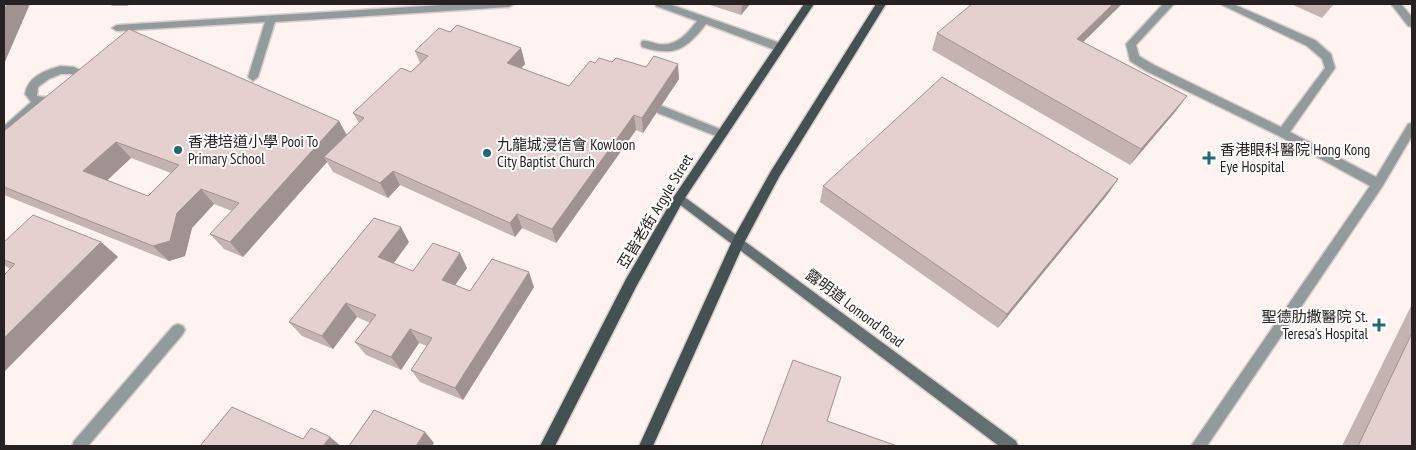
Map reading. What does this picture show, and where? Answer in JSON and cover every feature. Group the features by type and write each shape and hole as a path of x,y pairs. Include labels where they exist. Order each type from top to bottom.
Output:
{"main road":[{"name":"亞皆老街 Argyle Street","path":"547,446 632,283 679,198 808,4"},
{"path":"646,446 738,241 775,174 881,4"}],"street":[{"path":"117,28 509,4"},
{"path":"660,4 779,47"},
{"path":"1170,4 1131,44 1134,58 1150,68 1283,133 1378,184"},
{"path":"1225,4 1311,43 1327,58 1330,68 1283,133"},
{"path":"1396,4 1412,24"},
{"path":"252,77 271,18"},
{"path":"646,44 667,49 678,47 687,42 704,20"},
{"path":"4,132 39,102"},
{"path":"662,110 721,134"},
{"path":"1198,446 1378,184 1412,127"},
{"name":"露明道 Lomond Road","path":"679,198 1010,446"},
{"path":"79,446 178,330"}],"building":[{"path":"972,4 1113,4 1077,39 1187,96 1141,149 937,33"},
{"name":"九龍城浸信會 Kowloon City Baptist Church","path":"457,25 521,48 507,63 569,86 590,61 595,63 599,58 612,62 616,58 646,67 654,56 678,64 642,118 634,115 552,229 517,214 510,223 393,171 380,183 324,157 364,118 353,113 401,68 411,72 428,56 415,51 439,28 450,32"},
{"name":"香港培道小學 Pooi To Primary School","path":"129,29 339,121 230,242 210,234 239,203 201,189 177,213 170,241 153,246 4,187 4,131","holes":["116,142 179,165 148,196 83,171"]},
{"path":"942,77 1118,179 1007,314 823,186"},
{"path":"33,215 101,242 4,338 4,275 15,264 4,260 4,242"},
{"path":"374,218 401,227 378,257 413,271 433,243 460,253 442,280 470,291 492,259 529,272 455,388 411,370 432,338 410,329 391,357 355,342 376,315 346,303 322,336 289,322"},
{"path":"1412,333 1412,446 1358,446"},
{"path":"793,360 841,377 827,421 897,446 761,446"},
{"path":"232,407 303,439 311,428 330,437 323,446 200,446"},
{"path":"374,410 425,432 416,446 349,446"}],"place":[{"name":"香港培道小學 Pooi To Primary School","path":"178,150"},
{"name":"九龍城浸信會 Kowloon City Baptist Church","path":"487,153"},
{"name":"香港眼科醫院 Hong Kong Eye Hospital","path":"1209,158"},
{"name":"聖德肋撒醫院 St. Teresa's Hospital","path":"1379,325"}]}
